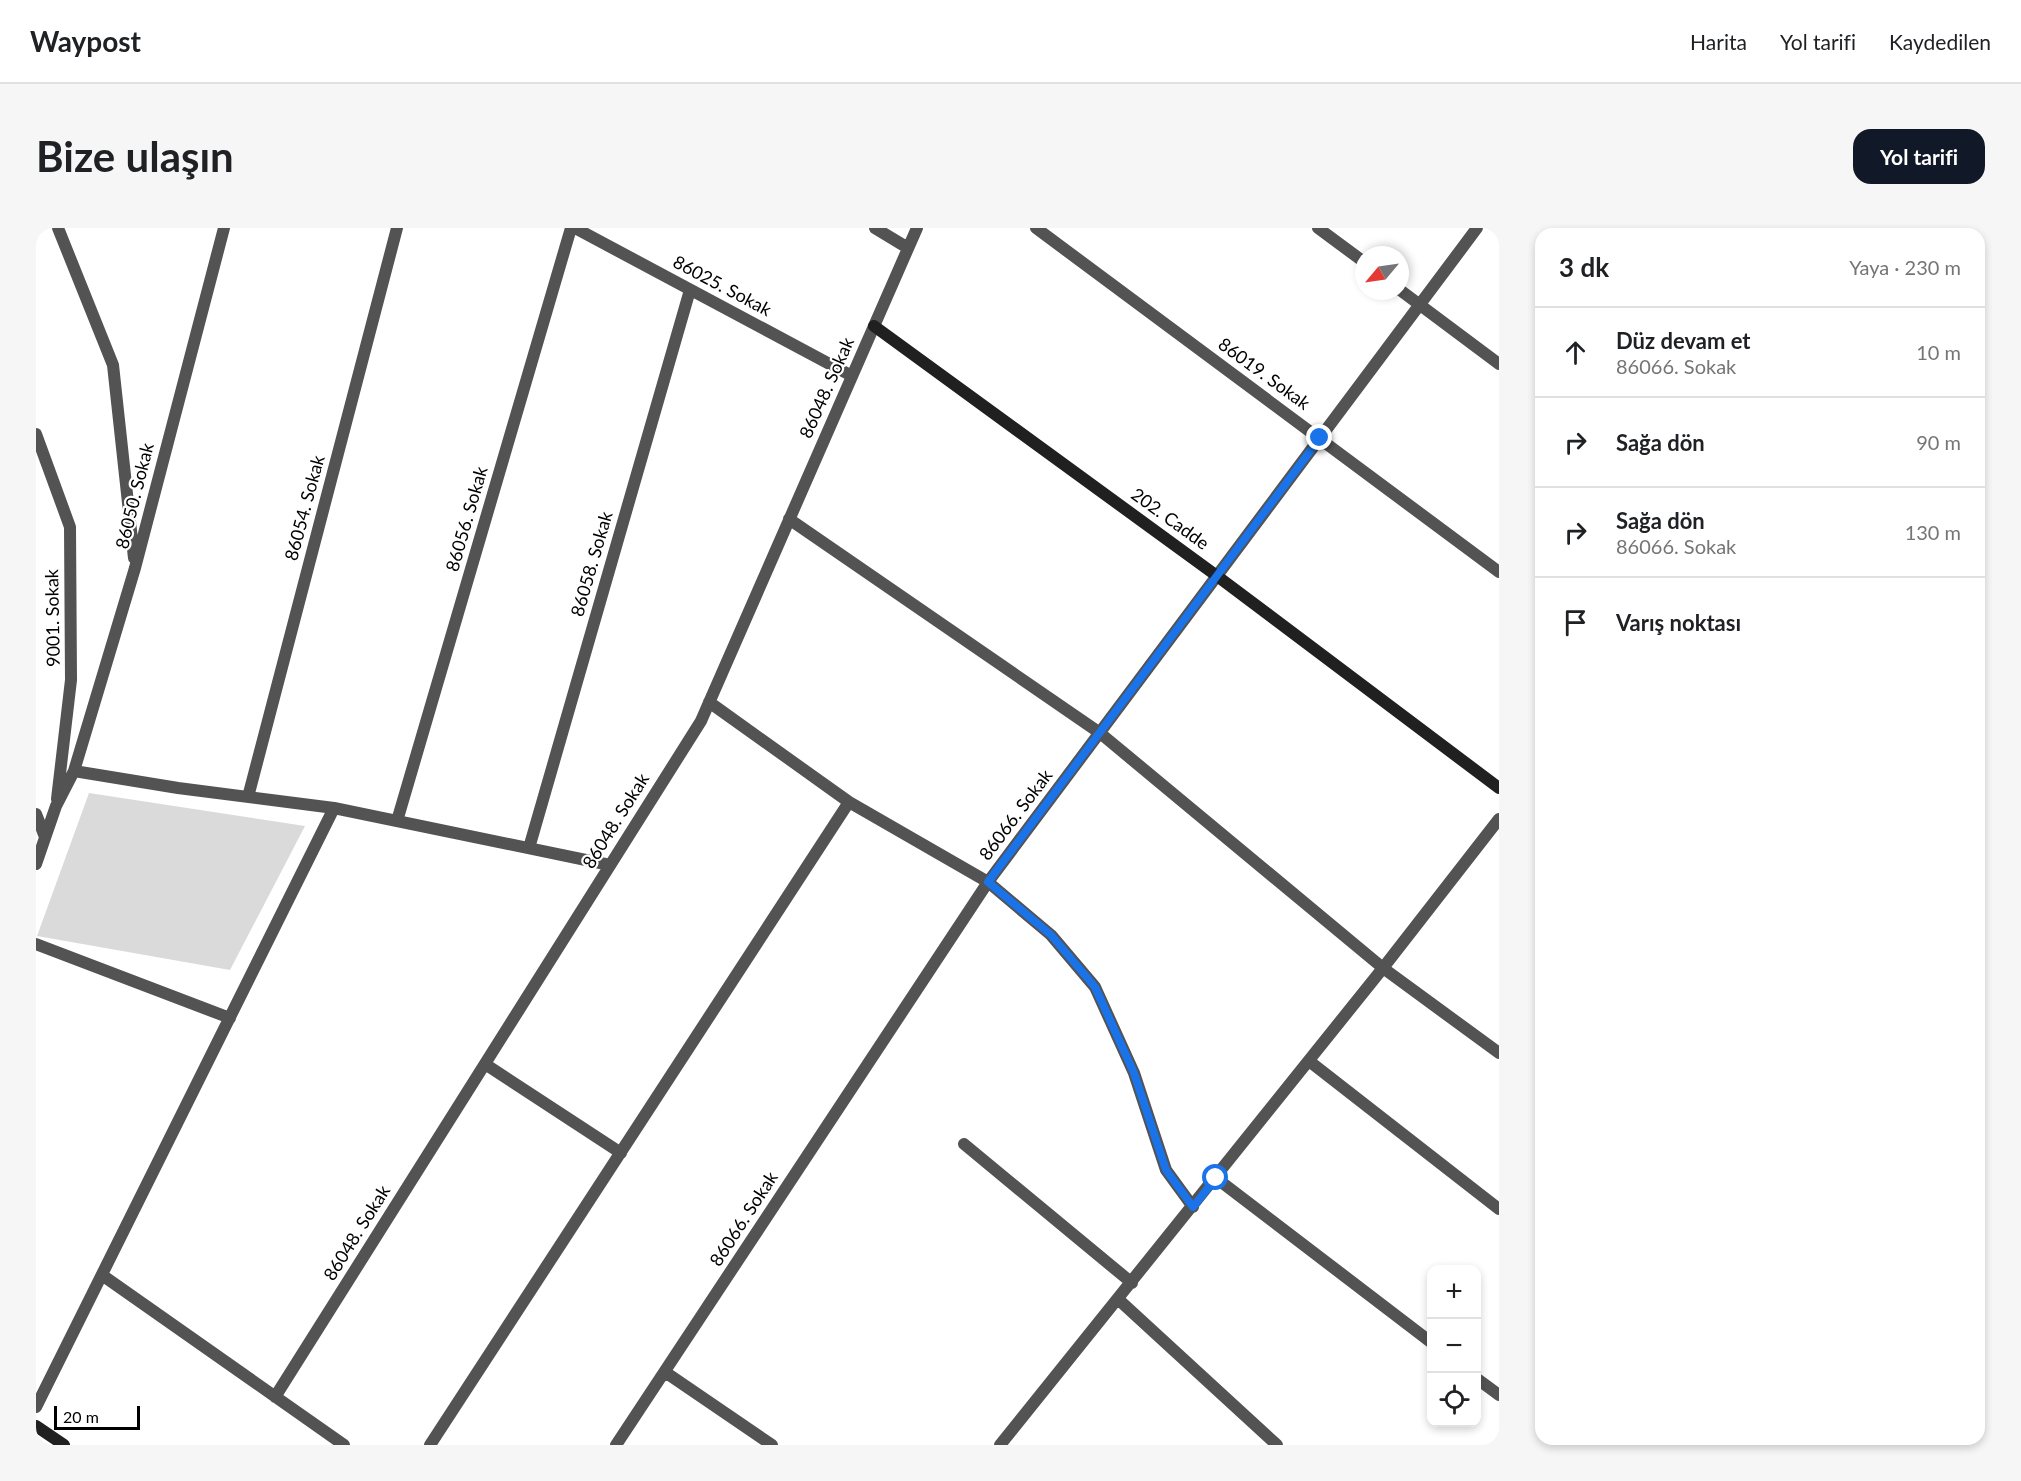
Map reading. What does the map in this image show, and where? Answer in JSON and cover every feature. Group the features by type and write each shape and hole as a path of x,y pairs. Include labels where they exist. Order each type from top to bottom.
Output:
{"street":[{"path":"58,228 113,365 135,568"},
{"name":"86050. Sokak","path":"56,806 74,771 135,568 224,228"},
{"name":"86054. Sokak","path":"248,797 397,228"},
{"name":"86025. Sokak","path":"573,228 852,376"},
{"name":"86056. Sokak","path":"397,821 573,228"},
{"path":"875,228 909,248"},
{"name":"86048. Sokak","path":"275,1397 700,721 917,228"},
{"name":"86019. Sokak","path":"1036,228 1499,572"},
{"path":"1318,228 1355,255"},
{"name":"86066. Sokak","path":"616,1445 988,882 1477,228"},
{"name":"86058. Sokak","path":"529,848 690,290"},
{"path":"1409,296 1499,364"},
{"name":"202. Cadde","path":"874,326 1217,576 1499,788"},
{"name":"9001. Sokak","path":"36,434 70,527 71,680 56,806"},
{"path":"789,519 1100,733 1383,968 1499,1053"},
{"path":"709,702 849,802 988,882 1051,935 1095,987 1134,1073 1166,1170 1193,1207"},
{"path":"74,771 334,808 610,865"},
{"path":"430,1445 849,802"},
{"path":"36,864 56,806"},
{"path":"36,1407 334,808"},
{"path":"36,814 45,837"},
{"path":"1000,1445 1119,1300 1499,819"},
{"path":"36,944 230,1018"},
{"path":"1309,1061 1499,1209"},
{"path":"485,1064 621,1153"},
{"path":"964,1144 1132,1282"},
{"path":"1216,1178 1427,1340"},
{"path":"102,1275 344,1445"},
{"path":"1119,1300 1277,1445"},
{"path":"665,1372 772,1445"},
{"path":"1481,1382 1499,1395"},
{"path":"36,1426 63,1445"}],"shaded area":[{"path":"89,793 305,826 230,970 37,936"}],"route":[{"path":"1216,1178 1193,1207 1166,1170 1134,1073 1095,987 1051,935 988,882 1320,438"}]}
